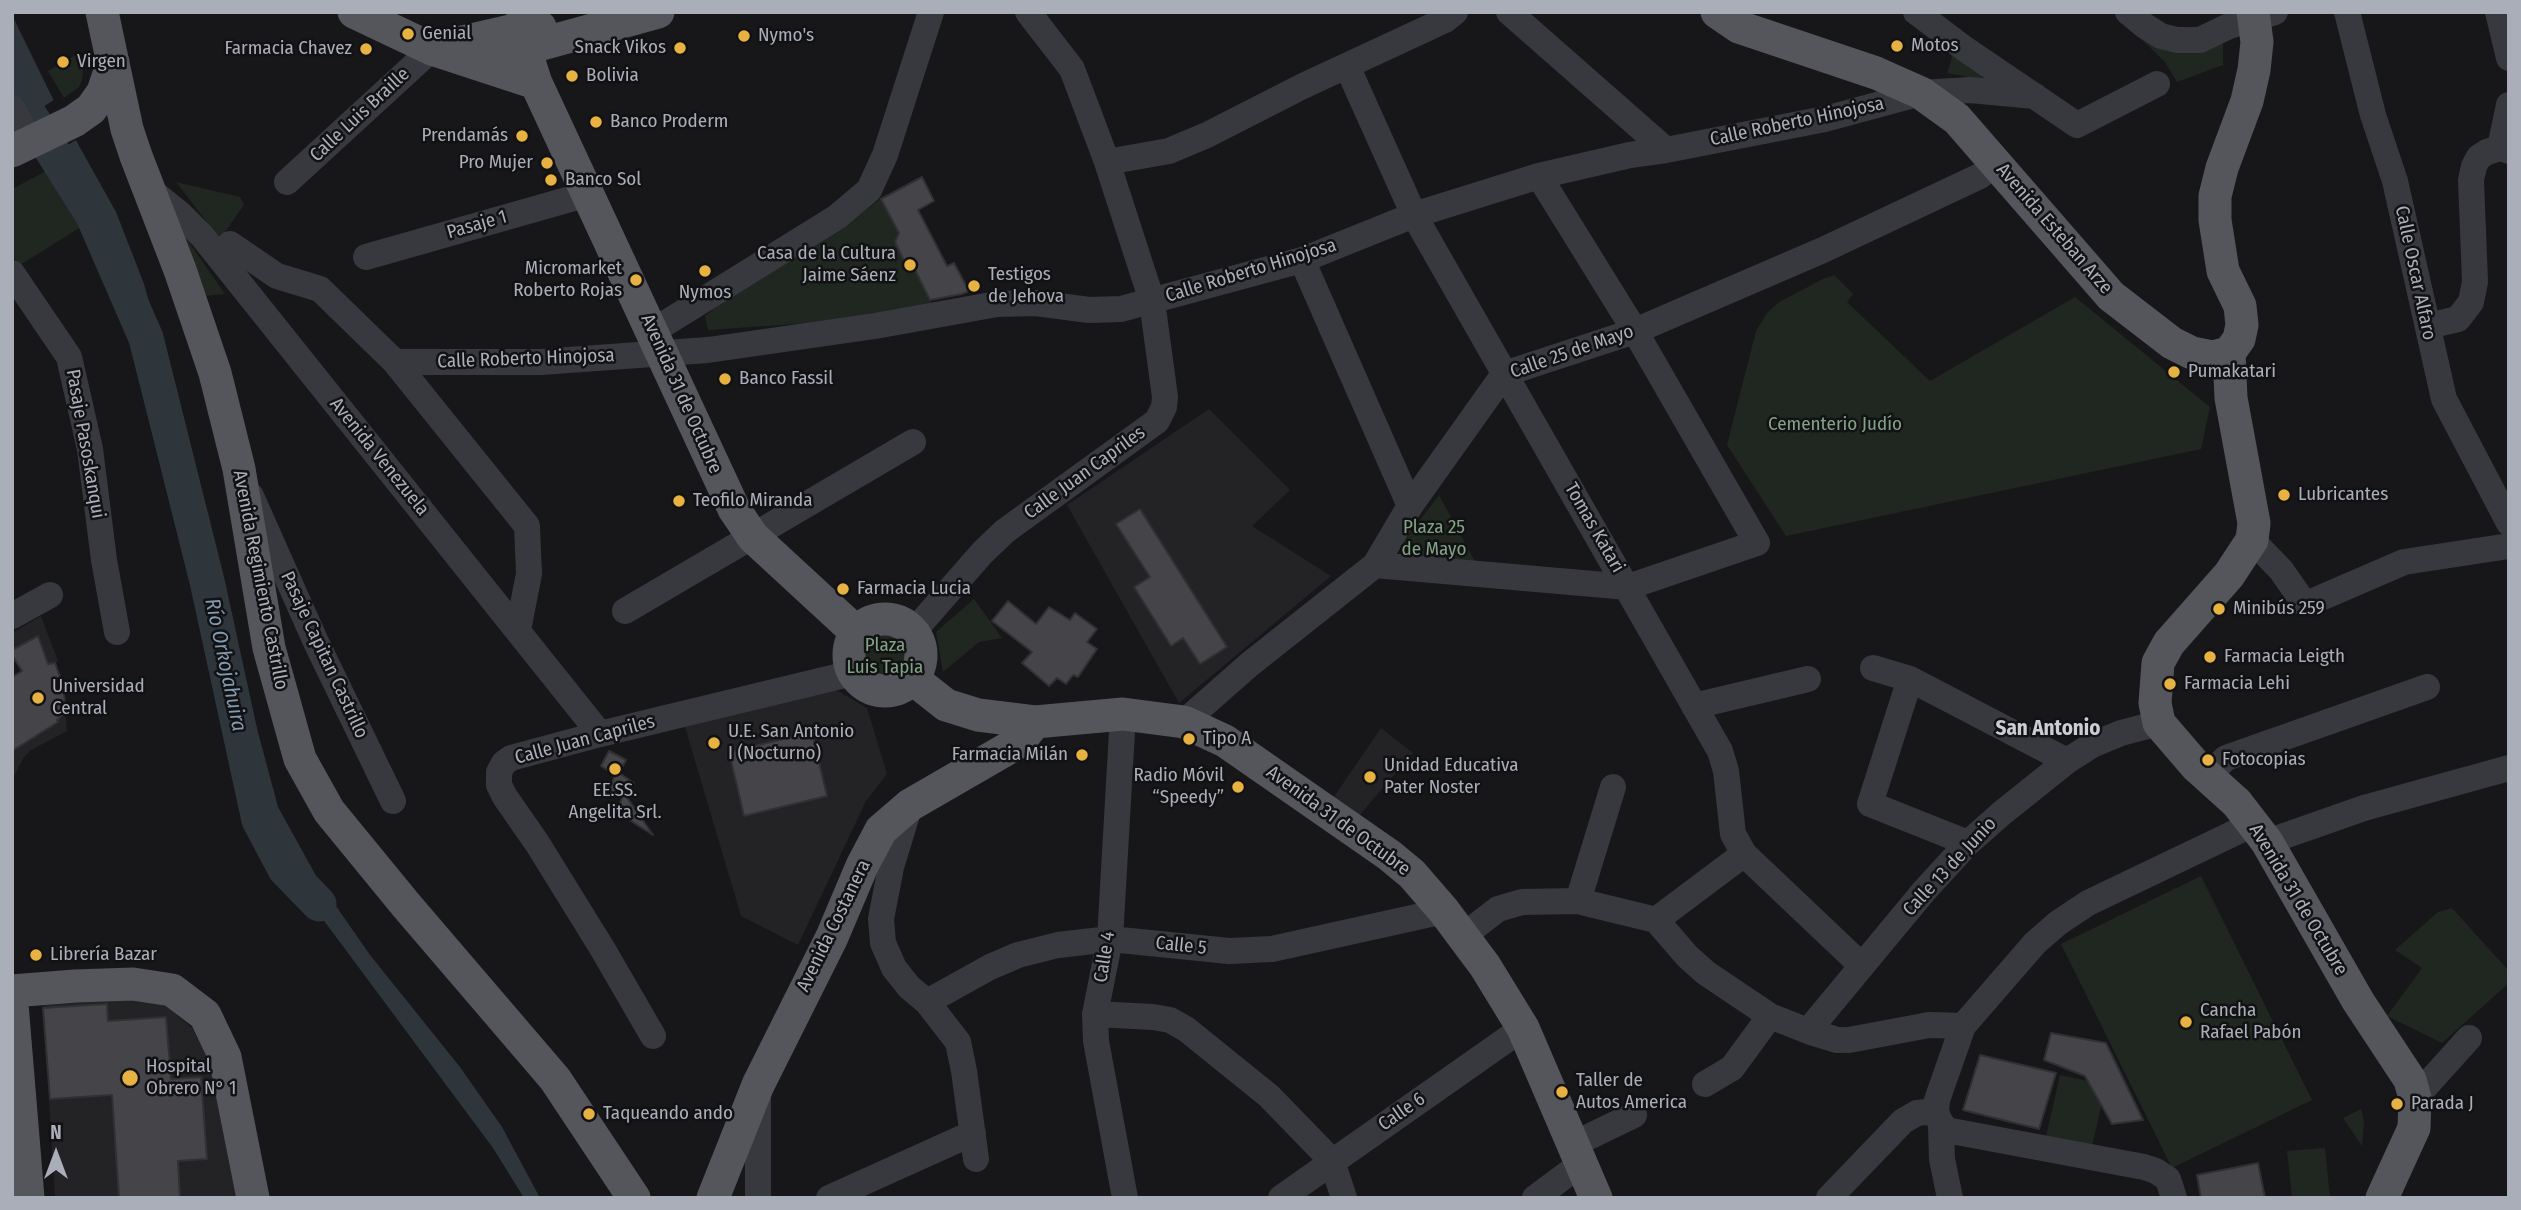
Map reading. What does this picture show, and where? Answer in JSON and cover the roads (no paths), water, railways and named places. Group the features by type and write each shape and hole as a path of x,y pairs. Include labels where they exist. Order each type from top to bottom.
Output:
{"main road":[{"name":"Avenida Regimiento Castrillo","path":"103,12 136,156 180,270 215,373 239,469 269,648 300,759 329,811 555,1079 634,1198"},
{"path":"354,12 432,49 504,33 619,23 658,12"},
{"name":"Avenida Esteban Arze","path":"1717,12 1739,27 1876,73 1921,93 1957,119 2111,296 2172,343 2192,353 2212,357 2229,352"},
{"path":"2160,723 2155,703 2158,663 2169,643 2229,575 2252,540 2254,523 2231,397 2229,352 2239,339 2242,325 2240,306 2223,271 2215,219 2215,196 2222,168 2247,101 2261,14"},
{"path":"504,33 536,83"},
{"name":"Avenida 31 de Octubre","path":"504,33 536,83 734,509 754,537 856,632"},
{"path":"26,144 91,109 103,92 113,62"},
{"name":"Avenida Regimiento Castrillo","path":"71,122 99,125 121,137 136,156"},
{"path":"891,619 913,632 922,655 920,668 914,679 902,688 889,692 875,691 862,684 853,673 848,660 849,645 856,632 866,624 891,619"},
{"name":"Avenida 31 de Octubre","path":"914,679 946,705 978,715 1035,722 1123,714 1184,722 1225,741 1389,855 1412,874 1454,923 1485,966 1523,1028 1596,1198"},
{"name":"Avenida Costanera","path":"713,1198 758,1085 832,937 862,866 881,830 910,805 1019,742 1035,722"},
{"name":"Avenida 31 de Octubre","path":"2160,723 2196,766 2237,803 2260,833 2358,1001 2410,1080 2416,1098"},
{"path":"12,991 134,984 172,990 205,1015 225,1057 253,1198"},
{"path":"12,1004 17,1118 28,1198"},
{"path":"2382,1198 2414,1128 2416,1098"}],"street":[{"path":"658,342 837,217 869,190 885,156 931,12"},
{"name":"Calle Juan Capriles","path":"913,632 982,552 1005,531 1157,421 1164,407 1165,397 1152,301 1107,162 1072,69 1028,12"},
{"path":"1107,162 1169,151 1207,135 1347,65 1445,20 1455,12"},
{"path":"1509,12 1666,150"},
{"path":"1916,12 2035,96"},
{"path":"2128,12 2161,36 2177,40 2200,40 2261,14"},
{"name":"Calle Oscar Alfaro","path":"2347,12 2373,115 2395,181 2444,400 2509,523"},
{"path":"2498,12 2509,58"},
{"name":"Calle Luis Braille","path":"287,182 432,49"},
{"name":"Tomas Katari","path":"1347,65 1414,215 1720,751 1726,771 1733,834 1744,854 1861,965"},
{"name":"Calle Roberto Hinojosa","path":"396,362 541,362 658,342 708,350 811,336 997,304 1036,303 1121,309 1302,260 1414,215 1539,176 1630,155 1825,119 1921,93 1970,90 2035,96 2077,125 2157,84"},
{"path":"2428,326 2458,319 2471,302 2475,282 2471,180 2479,157 2487,152 2504,150 2509,105"},
{"path":"12,107 26,144"},
{"name":"Calle 25 de Mayo","path":"1184,722 1250,664 1375,565 1410,506 1504,374 1635,331 1823,250 1980,176 1996,163"},
{"path":"1375,565 1628,587 1757,543 1635,331 1539,176"},
{"name":"Avenida Venezuela","path":"148,188 202,236 600,734"},
{"name":"Pasaje 1","path":"366,257 588,194"},
{"path":"230,244 277,276 320,289 396,362 527,526 528,573 518,630"},
{"path":"1302,260 1410,506"},
{"name":"Pasaje Pasoskanqui","path":"12,273 69,358 90,449 104,560 117,632"},
{"path":"625,611 913,442"},
{"name":"Pasaje Capitan Castrillo","path":"239,469 315,639 393,802"},
{"path":"2252,540 2281,570 2304,603 2404,562 2509,546"},
{"path":"12,616 50,595"},
{"path":"1873,668 1910,679 2067,761"},
{"name":"Calle Juan Capriles","path":"653,1036 602,948 505,797 499,785 499,772 511,758 853,673"},
{"path":"1694,706 1808,679"},
{"path":"1910,679 1870,804 1968,843"},
{"path":"2208,775 2226,758 2427,687"},
{"name":"Calle 4","path":"1123,714 1110,939 1095,1014 1096,1041 1125,1198"},
{"name":"Calle 13 de Junio","path":"1808,1031 1861,965 1968,843 2002,813 2067,761 2101,741 2160,723"},
{"path":"1950,1198 1942,1159 1937,1100 1963,1026 2035,943 2058,923 2088,903 2260,833 2509,768"},
{"path":"1577,901 1613,787"},
{"path":"910,805 891,867 881,919 883,943 894,968 909,987 927,1002 958,1042 976,1159"},
{"path":"1656,920 1744,854"},
{"path":"1454,923 1522,902 1577,901 1656,920 1687,956 1706,973 1770,1016 1808,1031 1837,1040 1849,1040 1929,1025 1963,1026"},
{"name":"Calle 5","path":"927,1002 990,967 1018,955 1058,945 1110,939 1229,951 1272,949 1454,923"},
{"path":"1095,1014 1153,1017 1170,1020 1186,1029 1269,1096 1332,1161 1344,1198"},
{"path":"1705,1084 1732,1068 1770,1016"},
{"name":"Calle 6","path":"1281,1198 1523,1028"},
{"path":"2416,1098 2469,1038"},
{"path":"758,1085 758,1198"},
{"path":"1829,1198 1903,1121 1917,1113 1939,1119 1946,1130 2144,1167 2168,1179 2174,1198"},
{"path":"1535,1198 1578,1154 1634,1115"},
{"path":"829,1198 973,1133"}],"waterway":[{"name":"Río Orkojahuira","path":"12,82 93,216 146,338 207,581 259,820 285,869 319,904"}],"place":[{"name":"Genial","path":"408,34"},
{"name":"Nymo's","path":"744,36"},
{"name":"Motos","path":"1897,46"},
{"name":"Snack Vikos","path":"680,48"},
{"name":"Farmacia Chavez","path":"366,49"},
{"name":"Virgen","path":"63,62"},
{"name":"Bolivia","path":"572,76"},
{"name":"Banco Proderm","path":"596,122"},
{"name":"Prendamás","path":"522,136"},
{"name":"Pro Mujer","path":"547,163"},
{"name":"Banco Sol","path":"551,180"},
{"name":"Casa de la Cultura Jaime Sáenz","path":"910,265"},
{"name":"Nymos","path":"705,271"},
{"name":"Micromarket Roberto Rojas","path":"636,280"},
{"name":"Testigos de Jehova","path":"974,286"},
{"name":"Pumakatari","path":"2174,372"},
{"name":"Banco Fassil","path":"725,379"},
{"name":"Lubricantes","path":"2284,495"},
{"name":"Teofilo Miranda","path":"679,501"},
{"name":"Farmacia Lucia","path":"843,589"},
{"name":"Minibús 259","path":"2219,609"},
{"name":"Farmacia Leigth","path":"2210,657"},
{"name":"Farmacia Lehi","path":"2170,684"},
{"name":"Universidad Central","path":"38,698"},
{"name":"Tipo A","path":"1189,739"},
{"name":"U.E. San Antonio I (Nocturno)","path":"714,743"},
{"name":"Farmacia Milán","path":"1082,755"},
{"name":"Fotocopias","path":"2208,760"},
{"name":"EE.SS. Angelita Srl.","path":"615,769"},
{"name":"Unidad Educativa Pater Noster","path":"1370,777"},
{"name":"Radio Móvil “Speedy”","path":"1238,787"},
{"name":"Librería Bazar","path":"36,955"},
{"name":"Cancha Rafael Pabón","path":"2186,1022"},
{"name":"Hospital Obrero N° 1","path":"130,1078"},
{"name":"Taller de Autos America","path":"1562,1092"},
{"name":"Parada J","path":"2397,1104"},
{"name":"Taqueando ando","path":"589,1114"}],"district":[{"name":"San Antonio","path":"2048,729"}],"park label":[{"name":"Cementerio Judío","path":"1835,425"},
{"name":"Plaza 25 de Mayo","path":"1434,539"},
{"name":"Plaza Luis Tapia","path":"885,657"}]}
